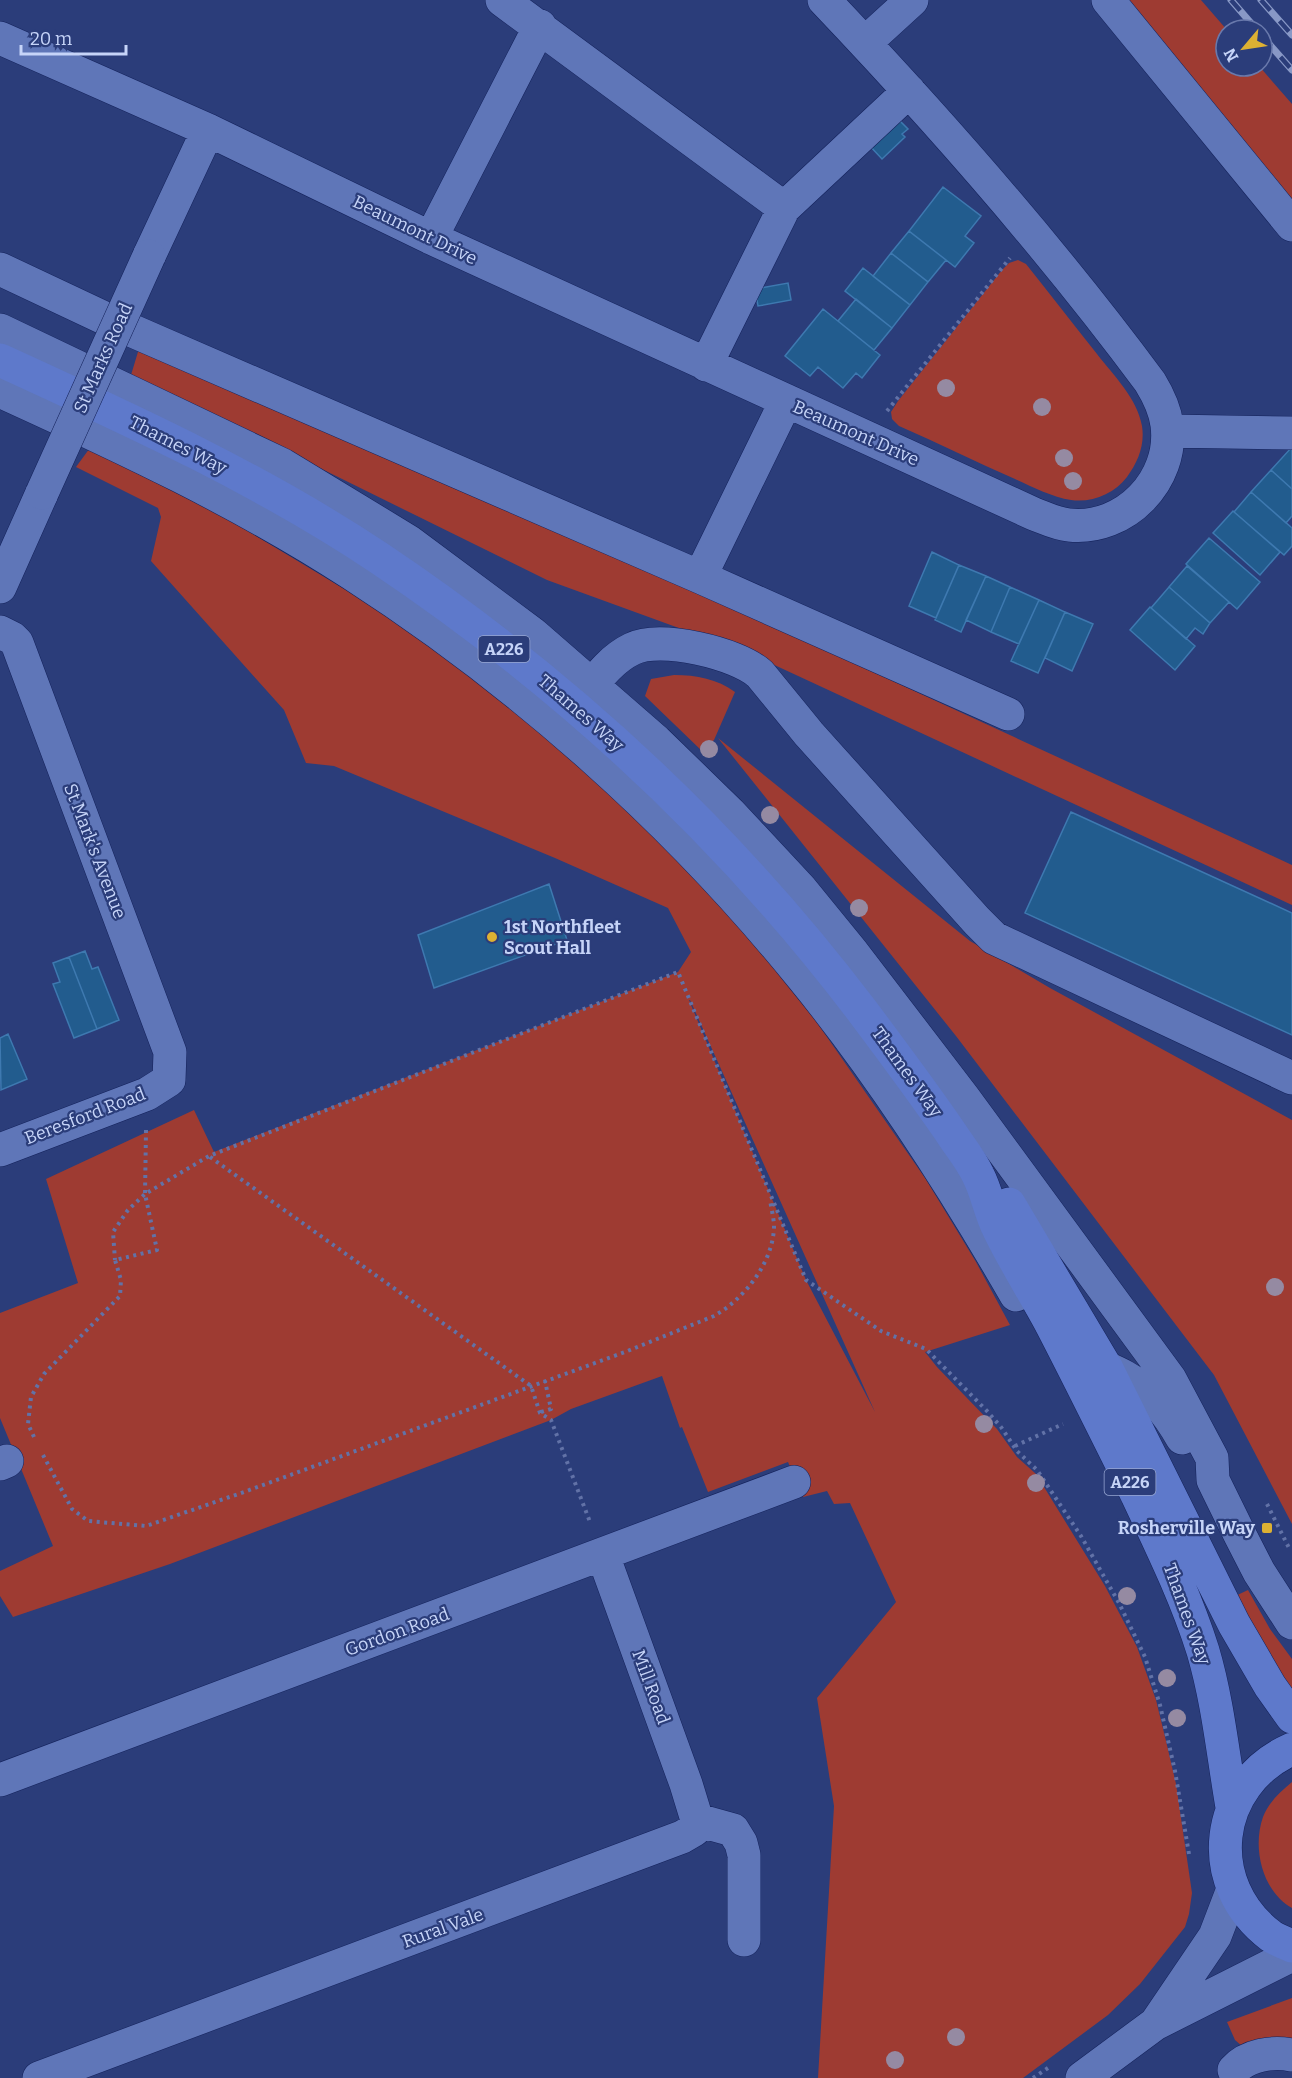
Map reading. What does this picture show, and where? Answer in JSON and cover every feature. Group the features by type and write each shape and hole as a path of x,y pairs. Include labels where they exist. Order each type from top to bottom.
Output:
{"main road":[{"name":"Thames Way","path":"0,360 163,436 324,524 378,557 524,664 584,695 650,774 706,828 830,969 905,1068 978,1174 1008,1201 1107,1369 1234,1624 1265,1679 1292,1717"},
{"name":"Thames Way","path":"978,1174 998,1228 1061,1344 1153,1530 1194,1626 1217,1704 1232,1807"},
{"path":"1292,1749 1266,1763 1246,1783 1232,1807 1225,1834 1225,1862 1233,1889 1249,1916 1273,1937 1292,1946"}],"street":[{"path":"502,0 784,208"},
{"name":"Beaumont Drive","path":"0,38 208,130 431,238 1034,514 1067,525 1081,526 1110,520 1140,500 1164,465 1168,431 1165,414 1158,397 1134,360 1036,234 909,91 824,0"},
{"path":"865,44 912,0"},
{"path":"1108,0 1292,225"},
{"path":"431,238 540,26"},
{"path":"706,365 784,208 909,91"},
{"name":"St Marks Road","path":"0,587 149,255 208,130"},
{"path":"0,270 119,325 700,577 1008,714"},
{"path":"0,330 283,465 408,541 533,634 584,695 656,741 730,813 807,897 854,953 964,1098 1170,1379 1212,1458 1213,1479 1257,1569 1292,1623"},
{"path":"0,391 144,457 199,485 351,573 430,628 518,694 618,780 672,832 731,895 810,986 926,1146 977,1227 1028,1315 1061,1344 1076,1354 1129,1379 1160,1405 1176,1427 1199,1471 1213,1479"},
{"path":"700,577 786,401"},
{"path":"1168,431 1292,433"},
{"name":"St Mark's Avenue","path":"0,632 15,641 24,661 170,1052 158,1087"},
{"path":"584,695 616,659 631,649 642,646 700,648 750,665 829,757 994,938 1292,1078"},
{"name":"Beresford Road","path":"0,1150 158,1087"},
{"name":"Gordon Road","path":"0,1780 794,1482"},
{"name":"Mill Road","path":"603,1555 697,1820"},
{"path":"697,1820 733,1830 743,1846 744,1940"},
{"name":"Rural Vale","path":"39,2078 682,1837 694,1830 697,1820"},
{"path":"1155,2024 1215,1936 1233,1889"},
{"path":"1070,2070 1292,1955"},
{"path":"1234,2070 1240,2063 1253,2058 1275,2054 1292,2055"}],"path":[{"path":"883,416 993,277 1014,254"},
{"path":"37,1443 28,1424 31,1397 44,1374 120,1296 121,1280 113,1232 128,1210 146,1194 209,1156 678,972 806,1280 881,1331 926,1349 981,1404 1019,1453 1037,1470 1081,1536 1141,1648 1160,1705 1191,1860"},
{"path":"116,1260 157,1250 146,1194 158,1087"},
{"path":"209,1156 531,1386 540,1413 551,1420 603,1555"},
{"path":"41,1452 72,1509 88,1521 146,1526 244,1492 704,1322 727,1309 741,1296 765,1265 774,1227 769,1191"},
{"path":"540,1413 551,1408 545,1381"},
{"path":"1015,1446 1066,1423"},
{"path":"1033,2078 1070,2070"}],"shaded area":[{"path":"1109,0 1201,0 1217,18 1214,18 1214,78 1269,78 1292,104 1292,212"},
{"path":"1018,260 1026,264 1117,379 1130,397 1139,416 1142,426 1141,447 1131,471 1116,488 1095,499 1079,501 1050,494 899,426 892,419 891,412 898,401 1002,270 1009,263"},
{"path":"141,342 773,626 1292,865 1292,905 753,655 547,580 131,375"},
{"path":"95,441 113,450 444,649 612,783 763,945 925,1178 976,1262 1010,1325 925,1352 997,1429 1017,1457 1036,1474 1105,1586 1137,1647 1156,1700 1176,1784 1192,1893 1185,1927 1140,1984 1108,2015 1023,2078 818,2078 834,1806 817,1698 896,1602 850,1503 834,1504 827,1491 803,1497 788,1462 708,1492 682,1427 680,1428 662,1376 170,1564 13,1617 0,1596 0,1571 53,1546 0,1418 0,1313 78,1283 46,1179 194,1110 214,1152 678,972 691,952 668,908 555,858 334,766 306,763 284,710 151,561 161,517 158,508 76,467","holes":["690,1000 875,1412 806,1280"]},
{"path":"674,675 706,679 735,692 714,740 702,751 645,696 651,679"},
{"path":"718,738 970,941 1050,988 1292,1120 1292,1524 1214,1375 956,1036"},
{"path":"1248,1590 1270,1629 1292,1659 1292,1691 1231,1598"},
{"path":"1292,1782 1292,1908 1273,1891 1267,1880 1259,1855 1259,1842 1265,1812 1275,1798"},
{"path":"1292,1998 1292,2045 1242,2046 1235,2040 1227,2022"}],"building":[{"path":"897,118 908,129 902,134 905,137 882,159 869,145"},
{"path":"943,187 981,216 965,236 974,243 955,267 909,231"},
{"path":"909,231 946,260 928,282 891,253"},
{"path":"891,253 928,282 910,305 873,276"},
{"path":"863,268 910,305 892,328 845,291"},
{"path":"788,283 791,300 758,306 755,289"},
{"path":"856,299 892,328 874,350 838,321"},
{"path":"823,309 880,355 862,378 856,373 843,388 818,367 810,376 785,356"},
{"path":"1292,447 1292,489 1271,470"},
{"path":"1271,470 1292,489 1292,516 1286,523 1251,492"},
{"path":"1251,492 1292,528 1292,546 1284,555 1234,512"},
{"path":"1233,511 1280,552 1260,575 1213,533"},
{"path":"1209,538 1260,582 1237,609 1186,564"},
{"path":"932,552 959,565 936,618 909,606"},
{"path":"959,565 986,576 961,632 935,620"},
{"path":"1187,566 1229,602 1210,623 1169,587"},
{"path":"986,576 1010,587 991,632 966,620"},
{"path":"1010,587 1039,600 1019,644 991,632"},
{"path":"1169,587 1210,623 1203,634 1195,628 1186,639 1151,608"},
{"path":"1039,600 1065,612 1038,673 1011,661"},
{"path":"1150,607 1195,646 1175,670 1130,630"},
{"path":"1065,612 1093,624 1072,671 1045,658"},
{"path":"1071,812 1292,913 1292,1035 1025,913"},
{"name":"1st Northfleet Scout Hall","path":"549,884 567,940 434,988 418,935"},
{"path":"85,951 92,969 98,967 119,1020 97,1029 69,957"},
{"path":"69,957 97,1029 74,1038 53,984 60,982 53,963"},
{"path":"8,1034 27,1079 1,1090 0,1038"}],"railway":[{"path":"1231,0 1247,18"},
{"path":"1261,0 1292,35"},
{"path":"1274,50 1292,70"}],"place":[{"name":"1st Northfleet Scout Hall","path":"492,937"},
{"name":"Rosherville Way","path":"1267,1528"}]}
